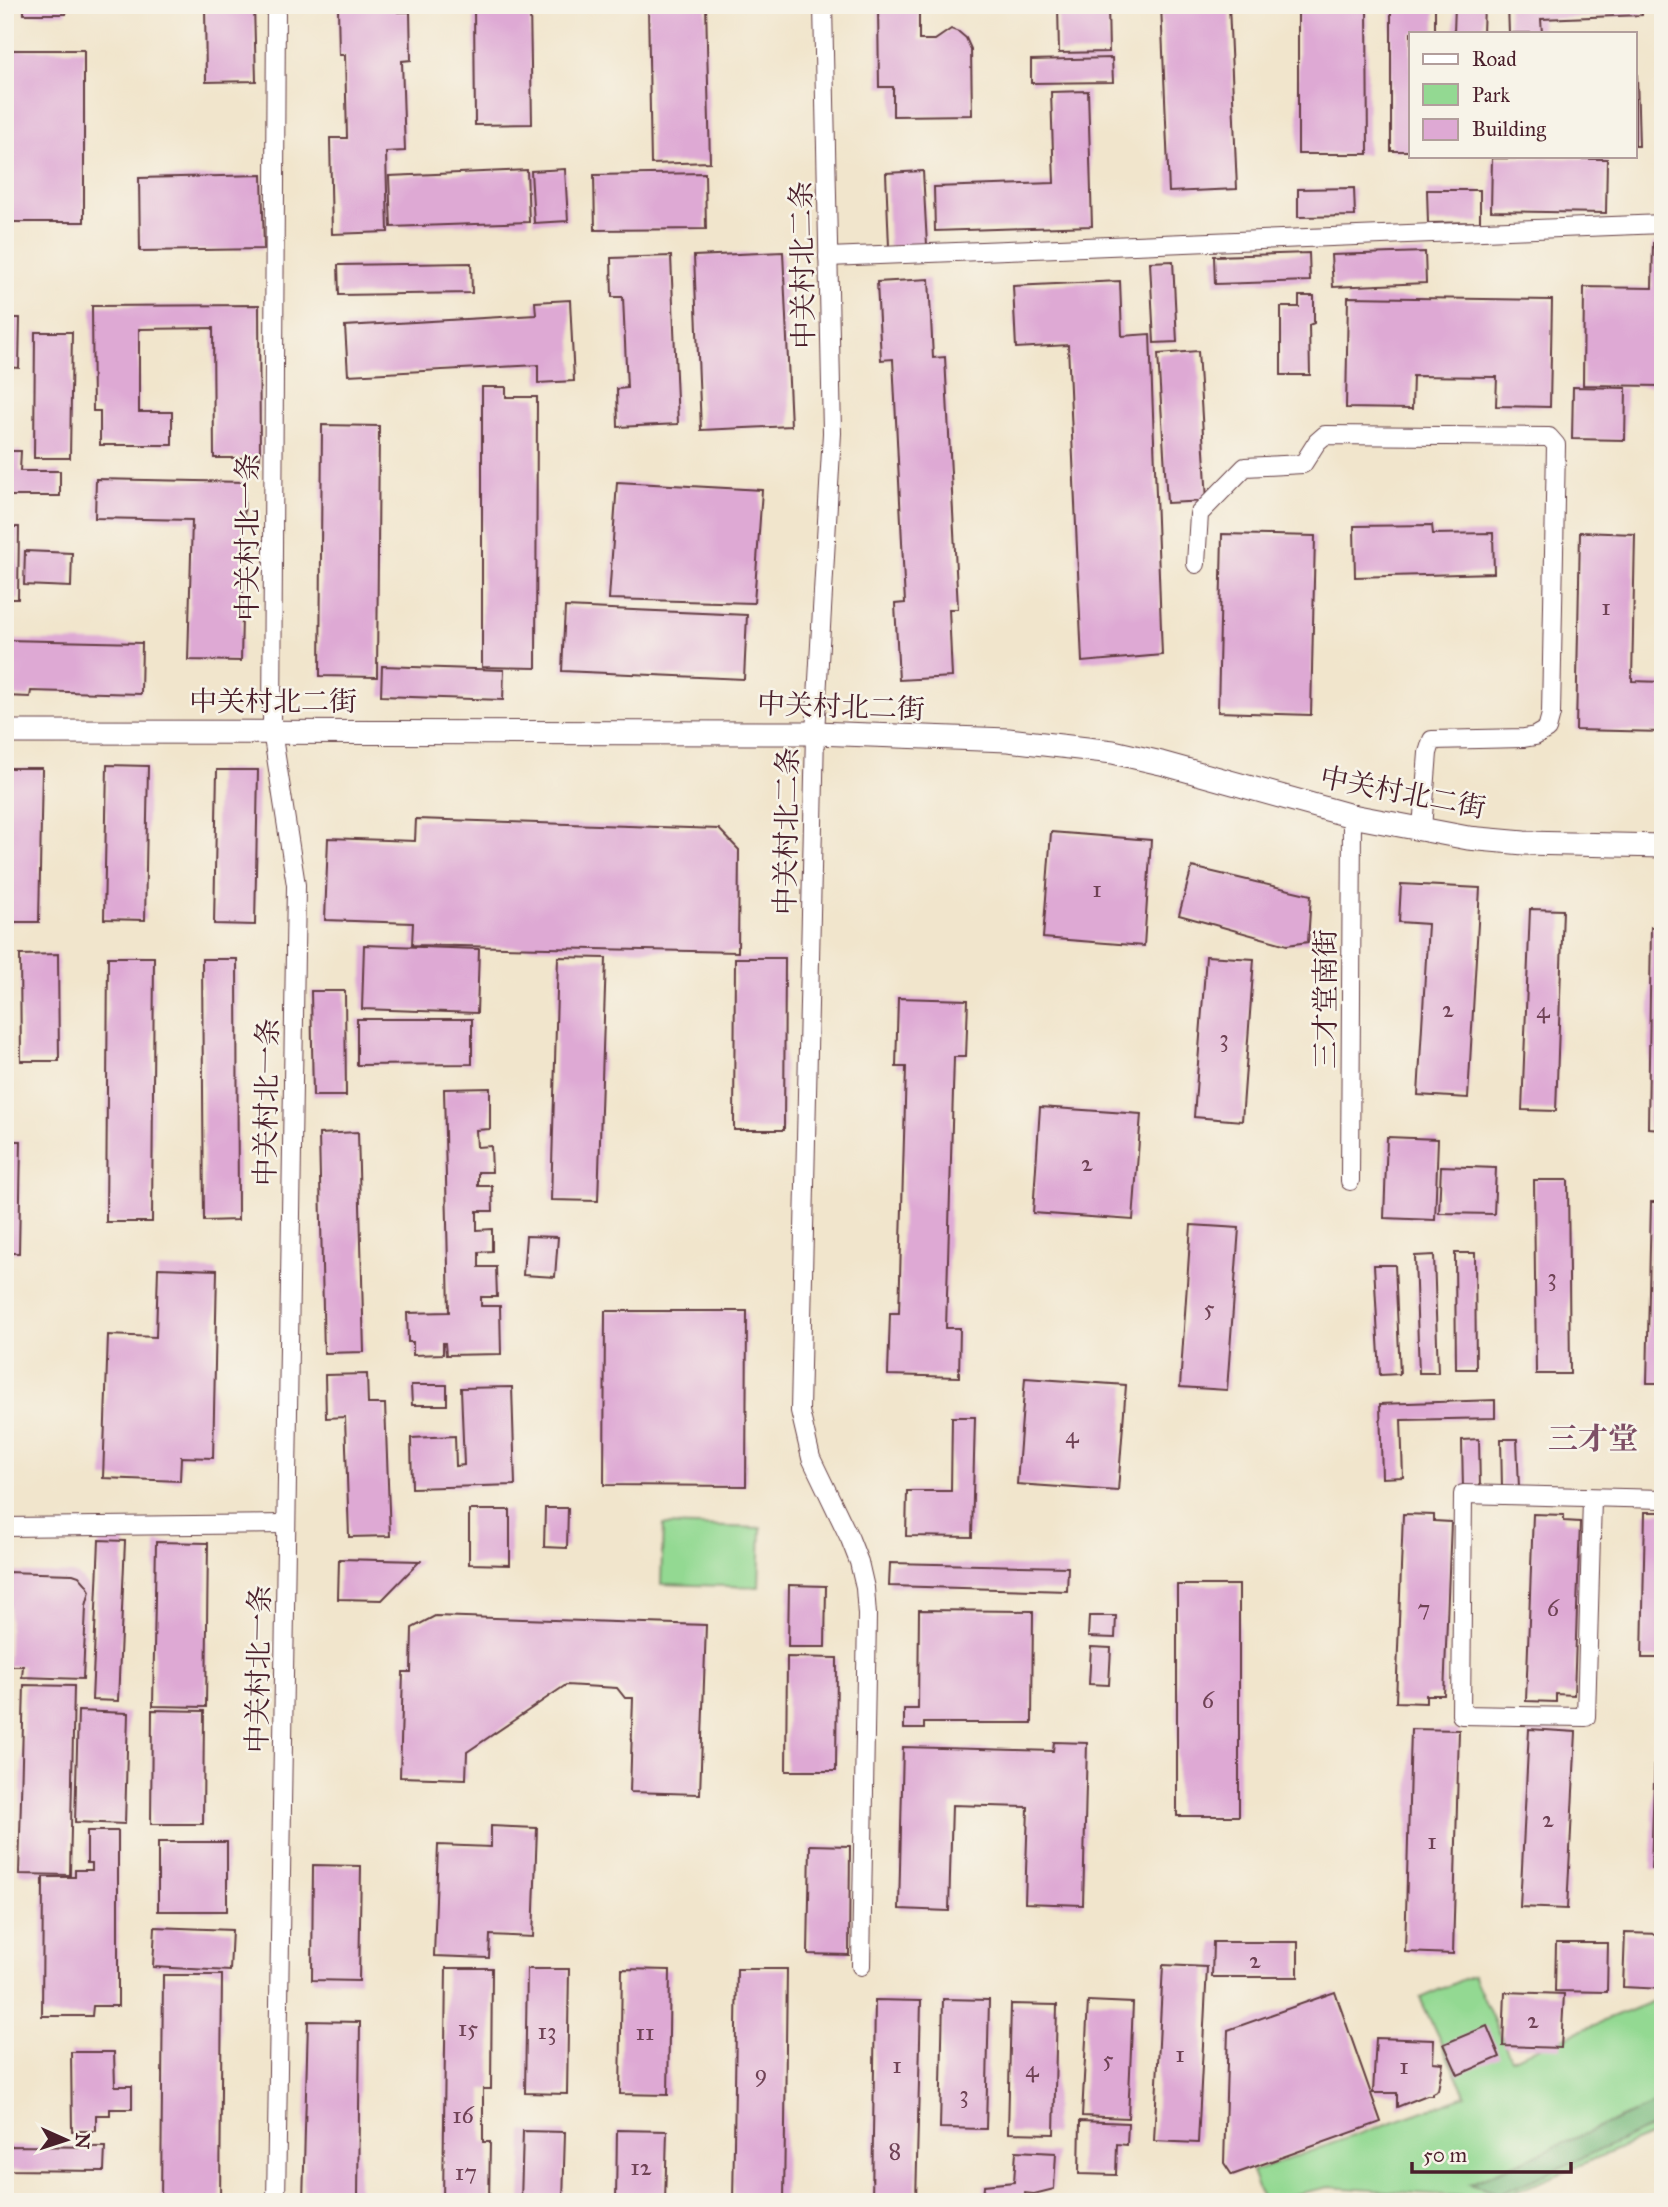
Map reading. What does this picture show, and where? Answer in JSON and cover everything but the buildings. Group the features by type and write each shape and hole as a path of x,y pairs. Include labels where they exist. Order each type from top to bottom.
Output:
{"street":[{"name":"中关村北一条","path":"276,5 272,731 296,885 276,2202"},
{"name":"中关村北二条","path":"823,5 832,433 815,733 800,1411 811,1458 850,1539 865,1588 867,1615 861,1966"},
{"path":"828,257 1663,224"},
{"path":"1196,564 1199,514 1245,467 1303,464 1317,442 1325,435 1549,437 1556,445 1551,714 1548,729 1524,738 1432,740 1428,753 1422,828"},
{"name":"中关村北二街","path":"5,732 815,733 1008,740 1112,752 1161,762 1352,816 1468,838 1524,843 1663,846"},
{"name":"三才堂南街","path":"1350,1181 1352,816"},
{"path":"1592,1499 1586,1717 1461,1715 1463,1494 1663,1499"},
{"path":"5,1527 286,1524"}],"green space":[{"path":"663,1525 761,1528 759,1587 661,1584"},
{"path":"1473,1975 1511,2059 1663,1997 1663,2130 1499,2199 1329,2187 1263,2201 1252,2172 1466,2096 1420,1998"},
{"path":"1663,2100 1663,2122 1500,2194 1469,2184"}],"district":[{"name":"三才堂","path":"1593,1439"}]}
